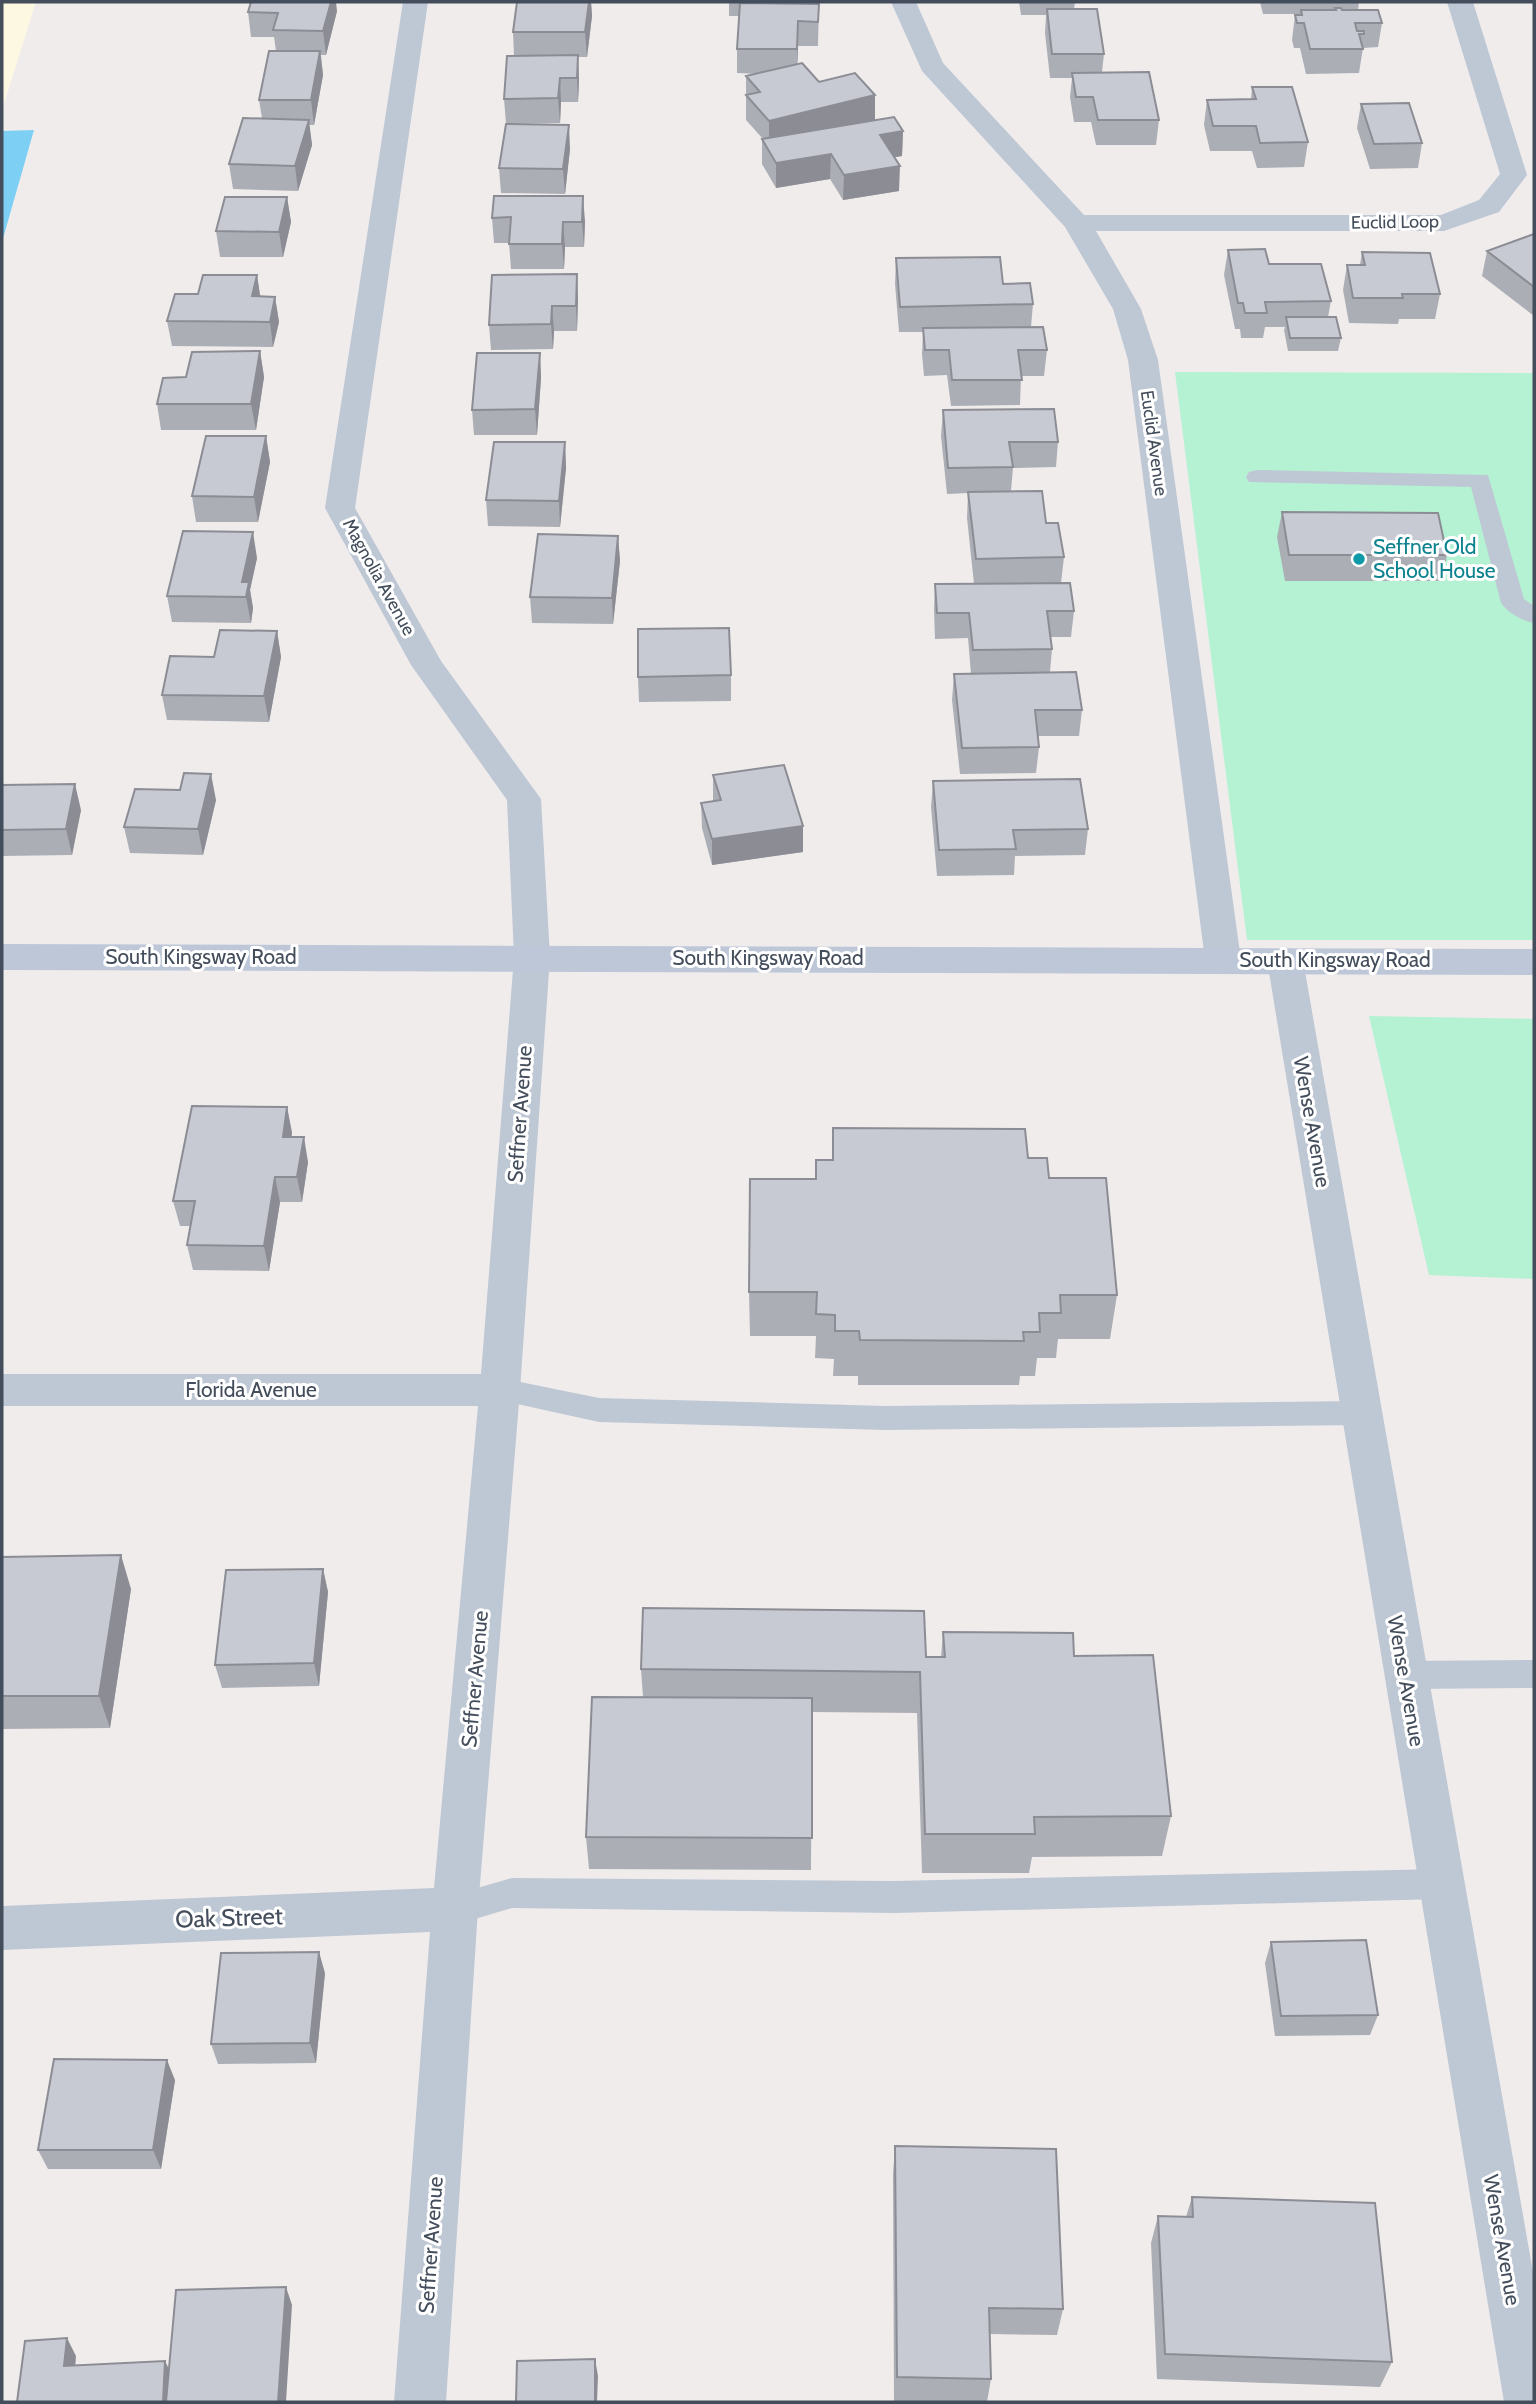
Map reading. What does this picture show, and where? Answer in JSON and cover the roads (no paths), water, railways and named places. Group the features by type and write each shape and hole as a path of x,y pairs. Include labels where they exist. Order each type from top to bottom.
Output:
{"street":[{"name":"Magnolia Avenue","path":"415,2 340,508 428,665 524,799 532,957"},
{"name":"Euclid Avenue","path":"904,2 931,66 1077,223 1127,309 1143,360 1223,960"},
{"name":"Euclid Loop","path":"1077,223 1444,223 1489,206 1514,175 1460,2"},
{"name":"South Kingsway Road","path":"2,957 1534,962"},
{"name":"Seffner Avenue","path":"420,2402 455,1909 500,1390 532,957"},
{"name":"Wense Avenue","path":"1284,960 1530,2402"},
{"name":"Florida Avenue","path":"2,1390 500,1390"},
{"name":"Oak Street","path":"2,1928 455,1909"}],"lane":[{"path":"1257,477 1480,480 1513,603 1534,617"},
{"path":"500,1390 599,1410 859,1417 1361,1413"},
{"path":"1406,1675 1534,1674"},
{"path":"455,1909 512,1893 894,1897 1441,1884"}],"water":[{"path":"34,130 2,242 2,131"}],"place":[{"name":"Seffner Old School House","path":"1359,559"}]}
